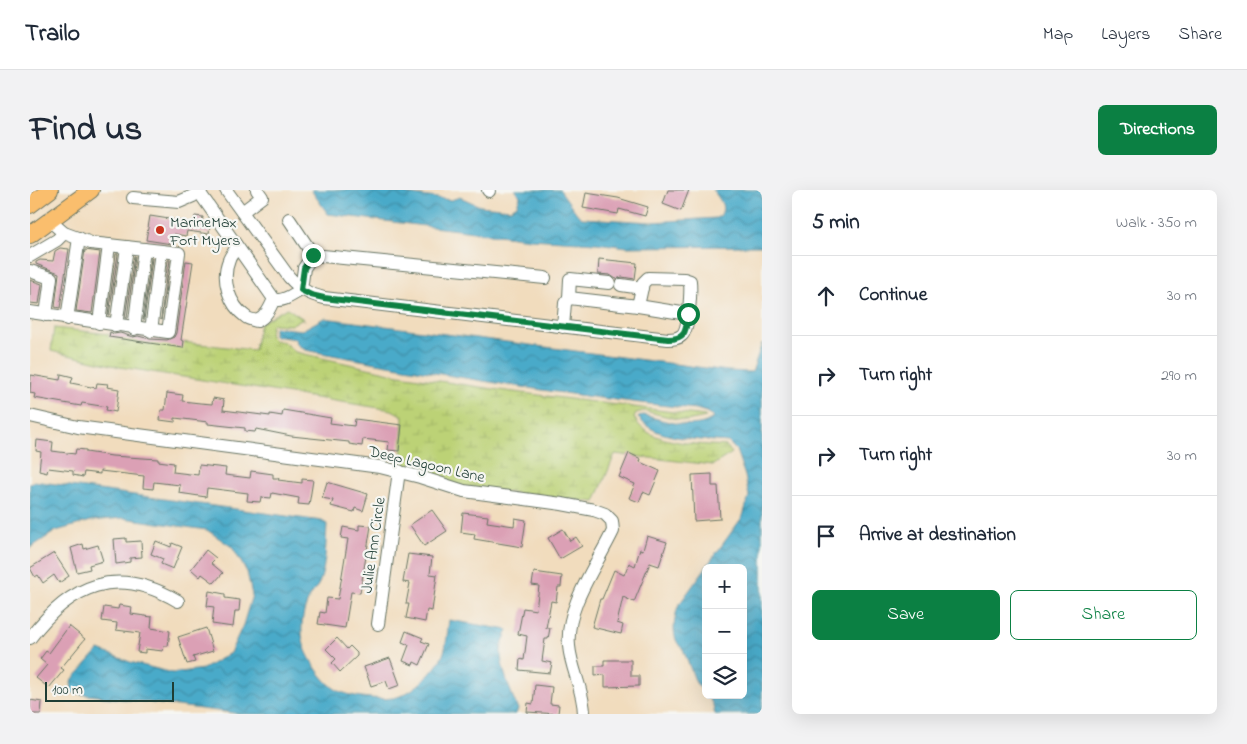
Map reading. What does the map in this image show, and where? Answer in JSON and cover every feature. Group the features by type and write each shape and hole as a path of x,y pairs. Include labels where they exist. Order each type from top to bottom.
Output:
{"main road":[{"path":"30,205 50,190"},
{"path":"30,235 91,190"}],"street":[{"path":"226,190 289,277 301,290 311,295 562,327 674,339 684,334 686,329 690,281 684,279 648,278 642,288 638,306"},
{"path":"242,212 262,197 257,190"},
{"path":"133,198 179,202 200,191 274,299 278,301 284,299 301,290"},
{"path":"289,219 313,255"},
{"path":"30,312 46,316 168,332 179,253 91,243 64,233 49,220"},
{"path":"30,256 57,240 64,233"},
{"path":"67,319 79,238"},
{"path":"99,323 109,245"},
{"path":"116,326 127,247"},
{"path":"237,247 229,260 226,274 226,285 230,298 246,317 256,321 262,318 270,309 274,299"},
{"path":"134,328 144,249"},
{"path":"151,330 161,251"},
{"path":"301,290 304,268 313,255"},
{"path":"313,255 545,278"},
{"path":"30,271 51,278 46,316"},
{"path":"562,327 565,303 569,298 570,279 642,288"},
{"path":"569,298 688,314"},
{"name":"Deep Lagoon Lane","path":"30,416 78,427 302,456 398,472 464,492 562,504 605,514 612,521 613,532 582,592 573,614 569,633 571,658 584,714"},
{"name":"Julie Ann Circle","path":"378,624 398,472"},
{"path":"30,638 50,613 64,601 80,592 100,585 121,583 142,586 178,601"}],"green space":[{"path":"287,308 305,320 301,319 291,325 272,324 270,337 273,340 284,342 295,352 399,375 506,391 705,416 686,421 644,411 636,413 634,417 640,426 649,433 661,438 688,443 726,446 732,453 713,465 615,454 595,502 463,487 401,465 403,416 392,410 120,367 51,351 54,328 254,350 260,323"}],"water":[{"path":"311,190 378,190 451,200 460,197 480,206 511,209 517,205 520,196 515,190 560,190 582,218 652,222 716,218 720,216 723,209 720,200 713,190 762,190 762,246 627,247 530,239 328,214"},
{"path":"324,318 728,371 752,372 762,343 762,714 715,714 709,699 747,699 747,564 708,564 743,516 749,496 745,476 736,450 728,442 692,439 655,431 638,417 643,415 689,425 707,422 714,417 696,409 598,398 402,368 305,350 297,344 296,339 274,336 274,327 302,330"},
{"path":"34,481 322,521 327,524 322,575 306,607 302,630 303,641 308,654 326,681 337,690 356,696 393,698 407,693 414,688 428,676 438,663 445,649 449,620 508,630 502,644 501,655 506,679 518,709 516,714 242,714 72,693 71,681 99,650 130,662 173,673 203,669 230,653 243,625 252,595 247,572 232,547 207,530 123,518 91,521 56,531 30,548 30,484"},
{"path":"702,573 702,690 696,683 683,649 676,640 674,623 678,606"}],"building":[{"path":"668,190 689,190 681,211 663,204"},
{"path":"586,193 618,198 648,207 645,216 619,209 618,214 583,208"},
{"path":"150,216 188,222 194,222 195,216 203,217 202,223 210,224 209,234 187,231 186,236 174,234 172,244 146,240"},
{"path":"60,248 69,249 60,308 55,307 59,273 36,264 36,262 40,260 53,261 55,251"},
{"path":"85,250 100,252 92,313 76,311"},
{"path":"116,254 118,254 108,315"},
{"path":"134,256 127,318 125,318"},
{"path":"151,258 152,258 143,320"},
{"path":"599,259 637,263 635,279 622,277 616,279 610,275 598,274"},
{"path":"168,260 170,260 161,320"},
{"path":"186,261 193,262 181,340 184,341 183,348 109,337 110,332 150,339 167,340 174,337"},
{"path":"30,280 42,284 39,304 30,303"},
{"path":"61,374 73,377 71,383 96,388 97,383 108,384 107,387 119,389 116,412 106,410 107,407 82,403 81,406 34,398 35,394 30,393 31,375 60,380"},
{"path":"167,393 183,395 182,401 212,404 213,398 224,400 223,410 282,416 283,410 331,418 330,423 354,426 355,419 402,425 399,451 388,450 389,442 363,439 362,446 349,444 349,442 291,436 256,429 255,432 245,431 245,428 208,424 208,422 175,418 175,422 160,420 161,410 165,410"},
{"path":"37,440 53,442 52,451 75,454 76,449 112,456 158,459 158,461 174,463 173,472 198,475 199,465 226,468 225,475 250,478 251,471 273,474 273,478 279,478 278,480 302,483 302,479 313,480 309,505 298,504 299,498 272,493 271,498 261,497 260,502 247,501 248,493 207,488 206,497 179,493 180,485 154,482 153,489 143,488 144,476 100,471 100,474 84,472 83,477 73,475 73,471 48,468 47,473 39,471 41,452 36,451"},
{"path":"629,453 641,459 640,462 660,471 650,495 643,492 639,502 629,498 635,484 619,477"},
{"path":"712,474 712,486 718,486 720,519 694,521 692,475"},
{"path":"327,482 368,494 363,511 355,508 354,512 331,506 333,500 322,498"},
{"path":"432,510 447,531 424,546 410,525"},
{"path":"463,513 488,516 487,522 514,526 515,518 526,520 522,547 474,539 475,534 461,532"},
{"path":"359,525 371,526 360,593 351,592 345,628 318,624 320,612 325,613 327,598 338,599 348,539 341,538 343,527 359,530"},
{"path":"563,529 570,541 576,537 582,546 560,559 548,538"},
{"path":"647,536 667,542 659,566 650,563 634,602 623,597 617,623 623,625 621,634 592,627 600,599 602,599 614,570 624,575 629,563 635,566 640,549 643,550"},
{"path":"126,538 126,542 141,541 142,557 130,558 130,562 116,564 114,539"},
{"path":"156,541 171,547 172,543 182,547 173,569 161,564 163,559 151,554"},
{"path":"83,544 84,549 98,545 103,561 89,565 90,569 77,572 71,548"},
{"path":"206,550 216,558 211,563 223,573 214,583 202,574 200,577 191,569"},
{"path":"54,553 69,576 59,583 54,575 43,583 38,575 35,577 30,568"},
{"path":"408,554 432,557 430,574 437,575 432,611 427,610 425,622 406,618 409,604 406,604 410,583 403,582"},
{"path":"534,572 562,576 556,602 551,601 546,628 550,628 548,639 545,639 542,661 552,663 550,673 519,670 520,659 524,660 527,636 518,634 523,608 536,610 539,586 532,585"},
{"path":"209,591 225,594 225,598 240,600 239,611 235,611 233,627 212,624 214,607 207,606"},
{"path":"119,605 132,607 131,614 152,617 151,628 170,631 168,646 164,646 163,651 145,649 145,653 137,652 140,633 116,630 117,623 102,621 104,607 118,609"},
{"path":"69,626 85,639 61,668 64,670 49,688 36,678 47,665 40,659 46,651 49,653"},
{"path":"206,628 213,651 193,657 195,662 187,664 178,637"},
{"path":"406,631 423,638 421,641 429,644 420,665 414,662 413,665 403,661 409,645 402,642"},
{"path":"337,638 347,649 350,646 357,653 357,656 340,672 332,663 336,659 326,649"},
{"path":"390,658 400,685 389,689 386,681 371,686 364,667"},
{"path":"604,660 631,660 631,676 639,676 639,686 605,687 605,675 595,676 595,666 604,666"},
{"path":"535,685 552,687 550,704 559,705 558,714 527,712 528,703 533,704"},
{"path":"30,700 42,702 41,714 30,714"}],"place":[{"name":"MarineMax Fort Myers","path":"160,230"}],"route":[{"path":"313,255 304,268 301,290 324,298 668,339 674,339 684,334 688,314"}]}
